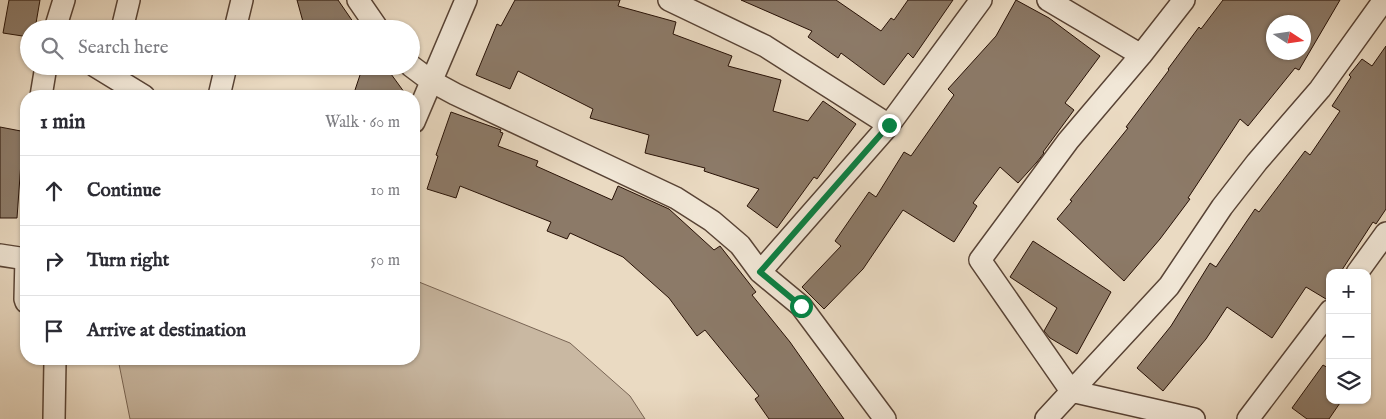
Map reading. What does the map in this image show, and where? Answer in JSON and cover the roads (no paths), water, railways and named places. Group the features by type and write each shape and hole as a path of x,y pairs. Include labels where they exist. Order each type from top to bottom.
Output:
{"street":[{"path":"58,20 64,0"},
{"path":"124,20 129,0"},
{"path":"237,20 242,0"},
{"path":"358,0 372,20"},
{"path":"420,108 466,0"},
{"path":"669,0 765,46 889,125"},
{"path":"760,272 889,125 980,0"},
{"path":"1048,0 1140,56"},
{"path":"1184,0 1140,56 1068,141 980,260 1071,391 1194,419"},
{"path":"1046,419 1169,286 1222,207 1257,162 1320,89 1384,0"},
{"path":"420,72 455,94 676,198 712,221 740,245 760,272 801,306 886,419"},
{"path":"42,90 44,75"},
{"path":"114,75 135,90"},
{"path":"220,90 224,75"},
{"path":"1360,269 1386,233"},
{"path":"0,255 20,257"},
{"path":"1248,419 1328,314"},
{"path":"54,419 55,365"}]}
